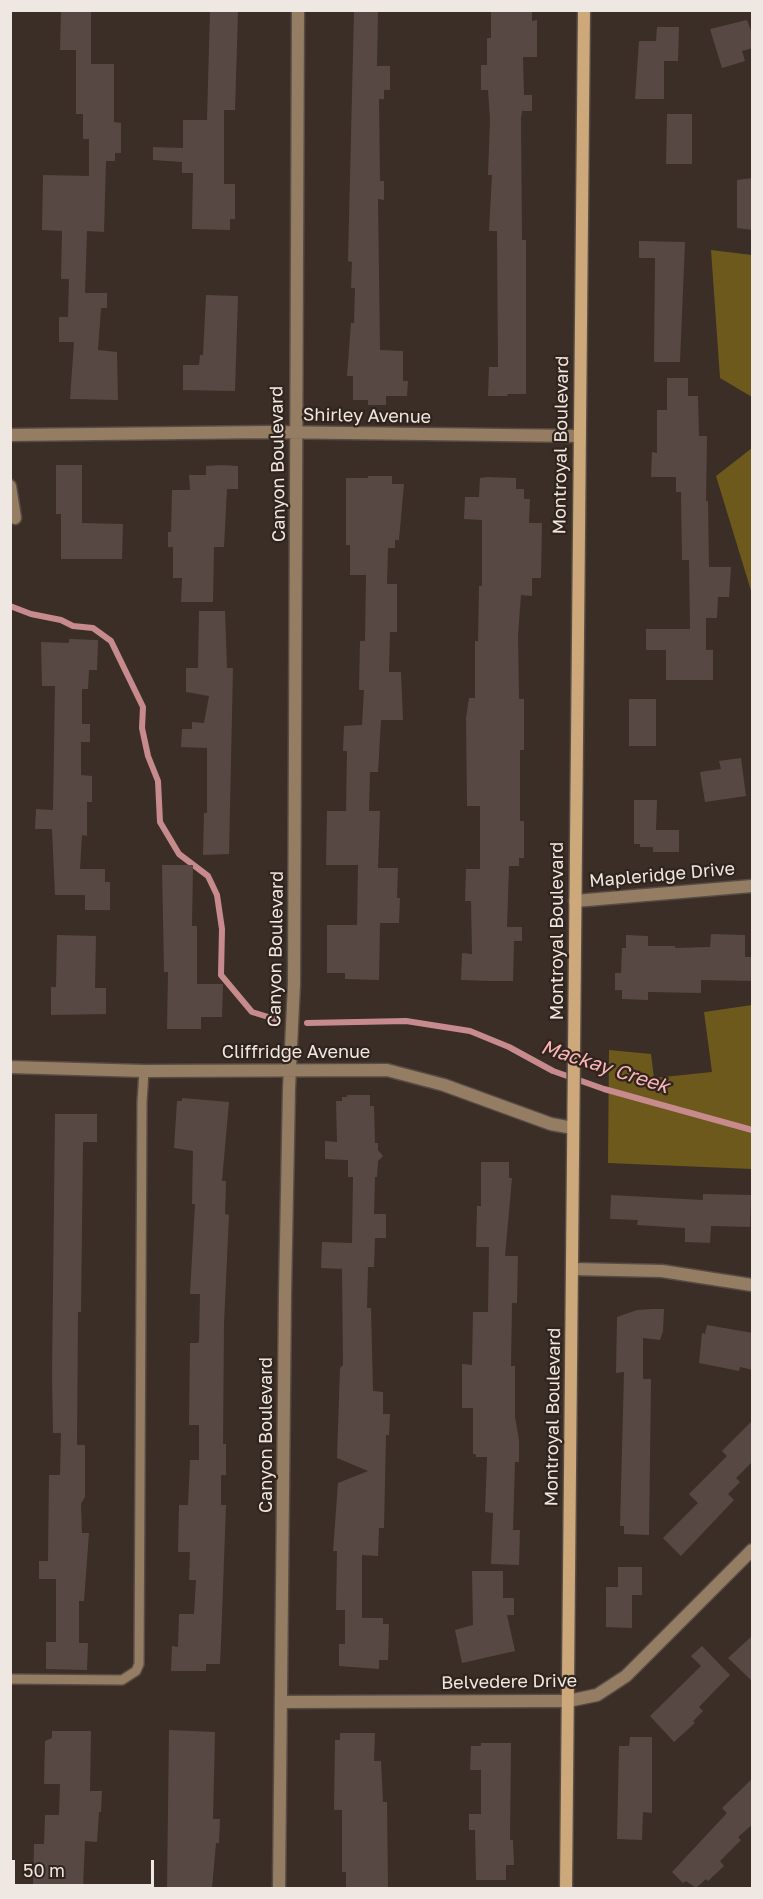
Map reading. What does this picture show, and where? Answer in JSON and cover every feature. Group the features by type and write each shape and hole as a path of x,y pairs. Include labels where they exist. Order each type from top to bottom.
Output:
{"street":[{"name":"Canyon Boulevard","path":"279,1888 285,1282 291,1069 297,524 294,433 298,10"},
{"name":"Montroyal Boulevard","path":"566,1888 584,10"},
{"name":"Shirley Avenue","path":"10,435 294,433 579,436"},
{"path":"10,486 15,518"},
{"name":"Mapleridge Drive","path":"575,901 753,886"},
{"name":"Cliffridge Avenue","path":"10,1067 144,1071 387,1070 444,1085 551,1124 573,1128"},
{"path":"573,1269 662,1271 753,1285"},
{"name":"Belvedere Drive","path":"281,1701 568,1701 597,1695 626,1676 753,1550"}],"lane":[{"path":"10,1679 122,1680 136,1671 139,1664 144,1071"}],"shaded area":[{"path":"711,250 752,255 752,397 720,378"},
{"path":"752,448 752,594 716,476"},
{"path":"752,1005 752,1169 608,1163 609,1050 651,1054 654,1078 712,1072 704,1012"}],"building":[{"path":"61,10 91,10 91,64 114,64 114,122 121,123 121,153 115,153 115,161 106,161 104,232 87,231 85,293 107,293 107,308 101,308 98,350 117,352 118,400 70,399 74,342 59,342 59,317 68,317 69,279 61,279 62,231 42,230 43,175 89,176 89,139 83,139 83,114 76,114 76,50 60,50"},
{"path":"491,10 532,10 532,21 537,20 537,57 523,57 524,95 532,95 532,111 522,111 521,119 522,240 526,240 526,394 508,394 507,396 488,396 489,367 498,367 497,231 489,231 492,175 488,175 490,119 488,90 481,90 481,65 487,65 487,38 491,38"},
{"path":"210,11 238,12 235,110 224,110 224,184 235,184 235,219 230,219 230,230 192,229 193,173 182,173 182,162 153,160 153,147 183,148 183,120 207,120"},
{"path":"354,11 378,11 377,66 390,66 390,90 384,90 384,99 379,99 380,181 384,181 384,200 378,199 380,350 403,351 403,381 408,381 407,396 386,396 386,405 368,405 368,400 353,400 353,376 347,376 351,323 354,323 355,288 351,288 352,262 348,261"},
{"path":"747,20 753,36 753,48 742,51 745,61 722,68 710,29"},
{"path":"657,27 679,27 678,61 664,61 664,99 635,99 639,41 656,41"},
{"path":"667,114 692,114 692,164 666,164"},
{"path":"753,178 753,230 737,228 737,180"},
{"path":"639,241 685,242 680,362 654,362 655,258 639,258"},
{"path":"206,295 238,296 235,391 183,390 183,365 199,365 200,355 203,355"},
{"path":"667,378 688,378 688,396 698,396 699,436 707,436 706,501 708,501 709,567 731,567 729,597 718,597 717,618 706,618 706,650 713,650 713,680 666,680 666,650 646,650 646,629 690,629 689,560 682,560 681,492 676,492 676,477 651,477 652,452 657,453 657,410 667,410"},
{"path":"56,465 82,465 82,523 123,524 122,559 61,559 61,514 56,514"},
{"path":"206,466 238,466 238,489 227,489 224,547 214,547 213,602 181,602 182,578 173,578 173,547 168,547 168,532 171,532 172,490 190,490 189,475 206,475"},
{"path":"368,476 392,476 392,484 404,484 399,540 395,540 395,548 388,548 387,584 397,584 397,632 390,632 389,672 401,672 403,720 381,720 378,772 370,772 369,811 380,811 378,868 398,868 397,898 400,898 399,923 380,923 379,980 345,979 345,973 327,973 327,925 357,925 358,865 326,865 327,811 346,811 347,751 343,751 344,726 362,725 364,690 359,690 360,641 365,641 366,575 350,575 350,545 346,545 346,478 368,478"},
{"path":"480,478 516,478 516,489 524,489 524,499 530,499 529,523 542,523 541,578 532,578 532,596 521,595 518,635 519,699 524,699 524,750 520,750 520,821 524,821 524,858 519,858 519,866 509,866 507,927 522,927 522,941 514,941 513,981 461,980 462,953 472,954 471,901 465,901 466,869 480,869 480,806 467,806 466,718 469,698 475,698 475,641 478,641 479,586 482,586 482,520 464,519 465,497 479,497"},
{"path":"199,611 225,611 227,668 233,668 229,854 203,855 204,813 207,813 207,748 181,747 182,729 192,729 192,722 204,723 209,696 186,692 186,668 198,668"},
{"path":"69,639 98,640 97,670 89,670 88,689 82,689 82,724 90,724 90,742 81,742 81,775 92,776 92,802 87,802 87,836 82,835 80,869 105,869 105,882 110,882 110,910 85,910 85,895 55,895 52,829 35,829 36,809 53,810 55,686 42,686 41,642 69,643"},
{"path":"629,699 656,699 656,746 629,746"},
{"path":"741,758 746,796 705,802 700,772 721,769 719,761"},
{"path":"634,800 657,800 656,830 679,830 679,852 653,852 653,847 640,847 640,844 634,844"},
{"path":"162,865 193,865 192,926 197,926 197,984 223,984 222,1017 201,1017 201,1029 167,1029 168,972 164,972"},
{"path":"711,934 745,935 745,957 753,957 753,981 701,980 701,993 648,992 648,1000 622,999 622,990 615,990 615,973 621,973 622,948 626,948 626,935 648,936 648,946 675,946 675,948 710,947"},
{"path":"57,935 96,936 95,988 106,988 106,1014 51,1015 51,987 56,987"},
{"path":"347,1095 370,1095 370,1106 374,1106 375,1143 378,1143 378,1150 383,1156 378,1161 377,1177 375,1177 374,1214 386,1214 386,1238 375,1238 374,1267 368,1267 367,1308 371,1308 373,1391 383,1392 383,1414 390,1414 389,1435 386,1435 384,1528 379,1528 378,1556 362,1555 362,1618 383,1618 383,1624 389,1624 388,1660 379,1660 379,1669 339,1666 339,1644 345,1644 345,1610 336,1610 337,1551 333,1551 338,1483 368,1471 337,1458 340,1368 343,1365 342,1269 321,1268 322,1242 352,1243 353,1177 348,1177 348,1160 325,1159 325,1141 337,1142 336,1101 342,1101 342,1097 347,1097"},
{"path":"182,1098 229,1102 222,1181 226,1181 225,1214 229,1215 224,1323 223,1444 226,1444 226,1475 221,1475 221,1505 226,1505 221,1642 220,1664 206,1664 206,1671 171,1671 172,1646 178,1647 179,1614 194,1614 196,1580 189,1580 190,1552 178,1552 179,1505 188,1505 190,1460 199,1460 199,1425 189,1425 190,1343 199,1341 200,1294 190,1294 195,1204 192,1204 193,1151 174,1148 177,1101 182,1101"},
{"path":"55,1114 97,1114 97,1142 83,1142 81,1312 78,1312 77,1445 85,1445 85,1497 81,1504 82,1533 89,1533 84,1601 79,1601 79,1643 88,1643 87,1670 46,1669 46,1642 56,1642 56,1579 39,1579 39,1561 48,1561 49,1475 60,1475 61,1433 53,1433 52,1377"},
{"path":"481,1162 509,1162 509,1178 512,1178 505,1256 518,1256 517,1303 512,1303 511,1366 515,1366 515,1417 519,1440 519,1462 515,1462 513,1530 520,1530 519,1565 491,1564 493,1513 485,1512 487,1457 476,1457 476,1454 473,1454 473,1408 462,1408 462,1364 472,1365 473,1312 488,1312 489,1247 476,1247 477,1206 481,1206"},
{"path":"703,1194 751,1195 750,1227 711,1226 710,1243 685,1242 685,1228 637,1225 638,1220 610,1219 611,1195 703,1200"},
{"path":"664,1309 663,1331 660,1340 643,1338 643,1379 651,1379 649,1535 624,1534 624,1526 620,1526 624,1372 616,1373 617,1317 637,1310"},
{"path":"707,1325 753,1333 753,1370 740,1367 739,1371 699,1363 702,1333 705,1334"},
{"path":"753,1420 753,1461 736,1478 740,1482 728,1494 734,1500 681,1556 663,1538 698,1503 689,1494 727,1456 722,1451"},
{"path":"618,1567 642,1567 642,1595 632,1595 632,1628 606,1627 606,1587 618,1587"},
{"path":"472,1571 503,1571 503,1598 514,1598 514,1615 507,1615 515,1651 462,1663 455,1630 473,1625"},
{"path":"753,1635 753,1682 728,1658"},
{"path":"702,1646 730,1675 699,1707 703,1711 693,1721 695,1723 674,1742 650,1716 701,1666 691,1656"},
{"path":"169,1730 215,1732 213,1819 220,1819 212,1888 167,1888"},
{"path":"52,1731 91,1731 90,1791 102,1791 101,1812 99,1812 97,1842 85,1841 83,1888 33,1888 34,1844 44,1844 45,1815 59,1815 60,1784 44,1784 45,1741 52,1738"},
{"path":"340,1733 375,1733 374,1761 381,1761 383,1802 387,1802 388,1888 346,1888 346,1872 342,1872 342,1810 334,1810 335,1740 340,1740"},
{"path":"630,1737 652,1737 652,1813 643,1812 642,1840 617,1839 619,1746 629,1746"},
{"path":"481,1743 511,1743 510,1840 513,1840 514,1865 506,1865 506,1880 476,1880 475,1830 469,1830 469,1814 481,1814 481,1770 470,1770 471,1746 481,1746"},
{"path":"753,1778 753,1824 738,1837 741,1840 720,1861 724,1866 708,1881 706,1879 696,1888 686,1881 683,1883 672,1872 727,1813 722,1808"}],"waterway":[{"name":"Mackay Creek","path":"10,606 31,614 61,620 73,626 93,628 111,641 143,707 142,728 148,756 158,781 160,822 179,854 208,876 217,895 222,929 221,975 252,1012 278,1020"},
{"name":"Mackay Creek","path":"307,1023 406,1021 470,1031 509,1047 553,1071 604,1089 752,1130"}]}
